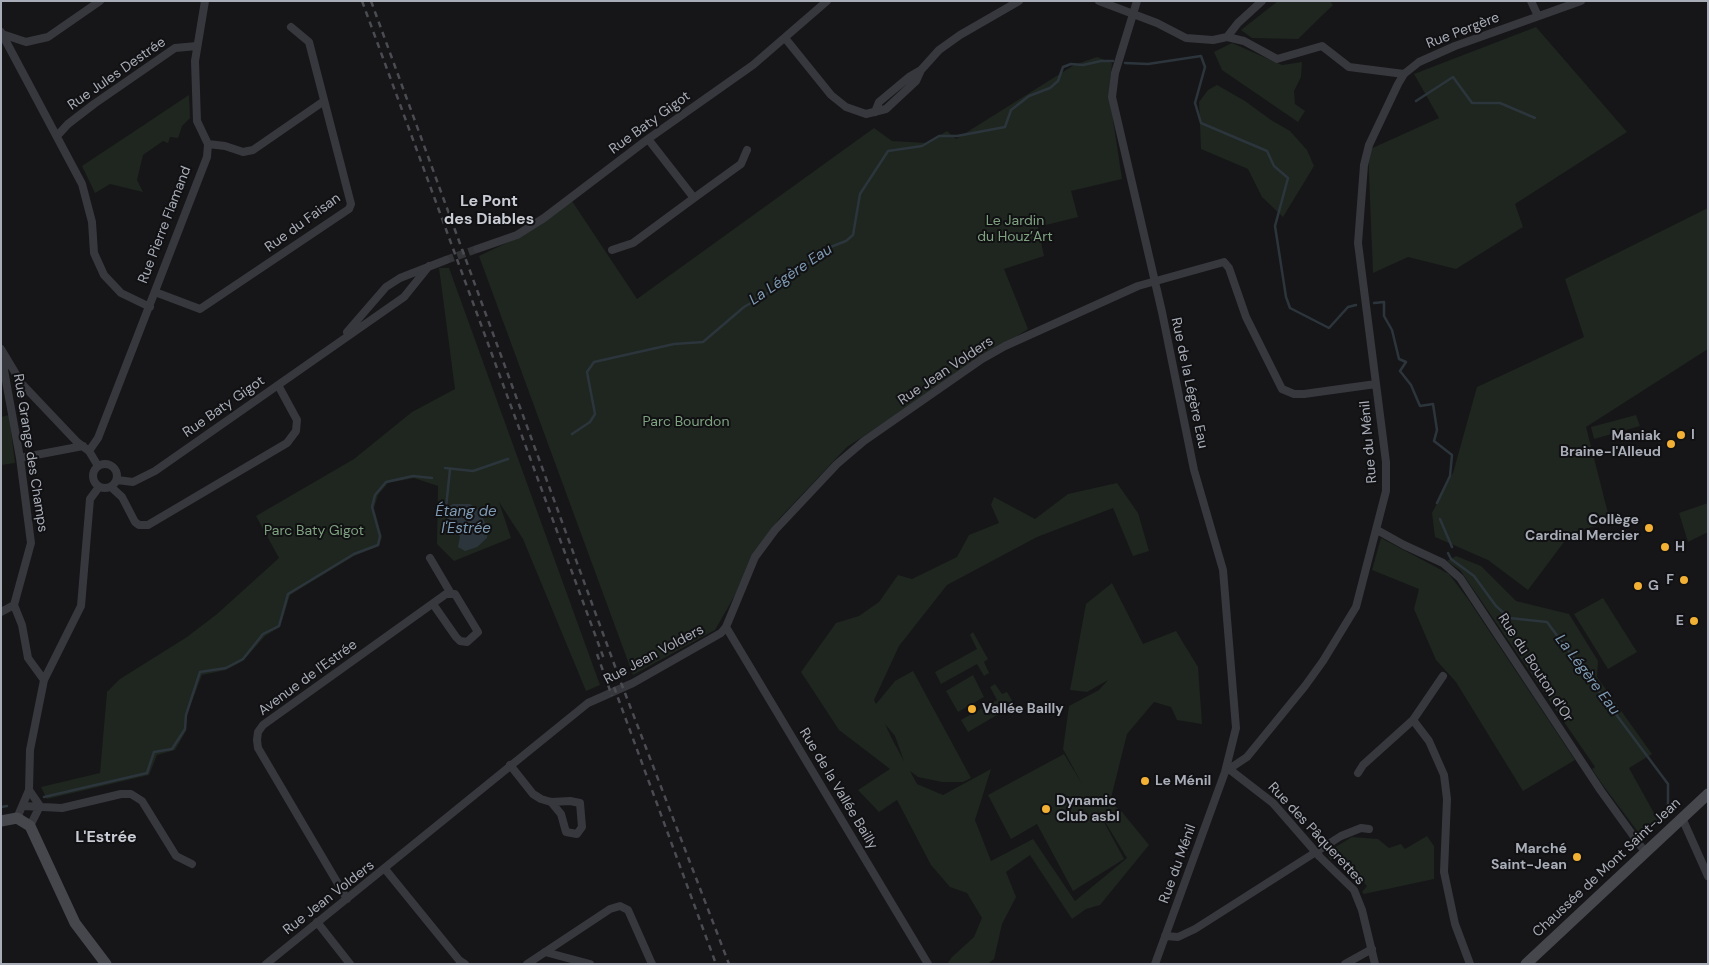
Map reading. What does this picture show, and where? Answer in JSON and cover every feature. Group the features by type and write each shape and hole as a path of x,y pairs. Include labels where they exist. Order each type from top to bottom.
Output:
{"main road":[{"name":"Chaussée de Mont Saint-Jean","path":"1526,964 1708,794"},
{"path":"1,821 17,818 30,826 75,923 106,964"}],"street":[{"path":"2,33 26,42 48,37 100,1"},
{"path":"205,1 197,46 197,121 208,144 225,146 243,152 253,150 324,101"},
{"name":"Rue Baty Gigot","path":"477,249 517,235 753,65 827,1"},
{"path":"785,38 831,94 846,107 866,114 886,109 916,81 921,70 939,50 960,35 1019,1"},
{"path":"1099,1 1157,23 1186,38 1213,40 1227,37 1244,40 1277,59 1322,46 1349,67 1404,74"},
{"name":"Rue de la Légère Eau","path":"1138,1 1115,73 1112,97 1154,281 1194,470 1223,570 1236,728 1227,771"},
{"path":"1227,37 1238,23 1262,1"},
{"path":"1531,1 1538,16"},
{"name":"Rue Pergère","path":"1404,74 1420,62 1436,54 1581,1"},
{"name":"Rue du Faisan","path":"155,292 200,309 349,209 351,198 309,42 291,28"},
{"path":"2,33 82,184 92,222 94,253 104,275 121,293 150,307"},
{"name":"Rue Jules Destrée","path":"58,136 68,124 94,104 175,48 197,46"},
{"name":"Rue du Ménil","path":"1155,964 1227,771 1247,757 1323,661 1356,607 1386,491 1386,476 1366,294 1360,268 1360,203 1364,165 1369,145 1404,74"},
{"path":"648,139 694,198"},
{"name":"Rue Pierre Flamand","path":"86,449 98,438 207,157 208,144"},
{"path":"612,250 633,243 740,164 747,150"},
{"name":"Rue Baty Gigot","path":"341,340 386,287 400,278 446,260"},
{"name":"Rue Jean Volders","path":"266,964 588,703 633,683 715,637 726,627 755,557 775,530 837,464 864,441 982,359 1005,346 1138,286 1224,262 1229,268 1246,317 1282,389 1287,393 1304,394 1376,384"},
{"name":"Rue Baty Gigot","path":"117,480 134,482 156,471 404,297 429,266"},
{"name":"Rue Grange des Champs","path":"1,349 6,360 4,370 20,458 30,543 14,605"},
{"path":"6,360 22,384 86,449 98,466"},
{"path":"99,487 111,487 122,497 135,522 138,525 148,525 287,443 296,432 297,420 278,385"},
{"path":"20,458 86,449"},
{"path":"99,487 93,479 93,474 98,466 103,464 112,466 118,475 117,480 111,487"},
{"path":"17,818 29,790 30,750 44,680 81,606 90,499 99,487"},
{"name":"Rue du Bouton d'Or","path":"1377,530 1404,545 1444,563 1460,578 1601,791 1645,852"},
{"path":"430,558 450,592 455,594 475,624 478,632 467,642 460,641 433,604"},
{"name":"Avenue de l'Estrée","path":"347,899 258,748 258,732 263,725 450,592"},
{"path":"1,612 14,605 22,625 28,658 44,680"},
{"name":"Rue de la Vallée Bailly","path":"726,627 928,964"},
{"path":"1358,772 1363,765 1413,720 1443,676"},
{"path":"1413,720 1429,741 1444,775 1447,799 1444,872 1455,924 1470,964"},
{"path":"510,765 533,794 552,802 570,801 580,803 582,827 577,834 566,832 561,814 552,802"},
{"name":"Rue des Pâquerettes","path":"1227,771 1273,803 1316,853 1354,890 1362,910 1375,964"},
{"path":"29,790 40,806"},
{"path":"23,806 62,808 120,794 131,794 142,801 176,856 192,864"},
{"path":"30,826 40,806"},
{"path":"1682,818 1708,876"},
{"path":"1165,936 1178,937 1195,930 1351,831 1361,828 1370,829"},
{"path":"385,869 459,960 465,964"},
{"path":"527,964 610,909 620,906 628,910 652,964"},
{"path":"317,922 350,964"},
{"path":"1345,964 1372,949"},
{"path":"545,952 590,964"}],"green space":[{"path":"1278,1 1330,1 1333,5 1298,39 1252,38 1241,30"},
{"path":"1536,27 1627,132 1515,204 1523,227 1456,269 1408,257 1373,273 1368,150 1439,118 1414,74"},
{"path":"1232,43 1282,65 1302,62 1301,77 1294,91 1295,104 1305,111 1298,122 1222,70 1214,52"},
{"name":"Parc Bourdon","path":"1097,57 1112,63 1109,93 1122,179 1071,191 1078,217 1038,227 1044,256 1004,269 1028,329 847,447 778,520 715,630 633,675 479,256 523,235 572,201 637,299 874,128 892,141 927,143 947,131 956,139 1074,65"},
{"path":"1217,85 1290,131 1307,150 1314,166 1283,217 1262,197 1248,169 1201,149 1199,102 1208,90"},
{"path":"189,95 190,118 182,126 178,138 170,137 168,143 163,141 143,155 137,180 143,192 110,184 95,193 82,166"},
{"path":"1708,208 1708,349 1586,427 1610,521 1570,534 1528,590 1488,560 1435,537 1432,513 1453,473 1477,387 1584,337 1565,279"},
{"name":"Parc Baty Gigot","path":"439,268 449,268 600,685 586,691 523,539 499,502 511,538 454,561 437,544 438,486 414,478 388,483 378,495 374,508 382,537 379,546 354,556 290,595 280,627 265,636 243,661 226,670 202,675 187,714 186,731 175,750 157,755 149,775 47,799 41,787 100,773 107,692 120,679 187,637 217,614 279,558 256,516 354,459 412,412 455,389"},
{"path":"9,415 15,463 1,465 1,417"},
{"path":"1636,415 1640,426 1594,439 1591,427"},
{"path":"1117,483 1138,513 1149,551 1133,556 1113,508 1037,537 947,585 899,646 874,700 876,704 895,681 913,671 971,778 963,782 942,782 918,777 910,771 917,784 943,795 991,769 975,820 991,861 1033,839 1075,901 1127,858 1096,807 1124,859 1073,891 1037,824 1011,839 988,795 1064,754 1082,784 1063,749 1069,706 1099,690 1108,680 1087,692 1070,690 1086,604 1112,583 1143,644 1176,631 1198,667 1202,724 1177,720 1171,707 1154,702 1127,734 1110,802 1122,812 1149,845 1100,905 1086,909 1072,919 1030,855 1006,872 1016,897 1002,924 994,959 988,964 947,964 974,937 982,918 967,893 950,887 931,865 897,800 879,812 858,790 890,769 839,730 801,672 836,623 859,616 879,602 898,575 912,579 957,557 969,535 999,523 991,505 994,497 1035,519 1068,494","holes":["885,724 895,736 904,761"]},
{"path":"1708,503 1708,532 1688,542 1679,513"},
{"path":"1381,538 1449,574 1468,599 1575,760 1523,791 1456,682 1436,660 1414,609 1419,589 1372,570"},
{"path":"1456,556 1481,566 1516,601 1569,614 1598,661 1597,677 1652,754 1629,768 1659,822 1641,836 1602,784 1592,769 1595,767 1460,570 1447,561"},
{"path":"1603,598 1637,652 1608,669 1574,614"},
{"path":"973,632 988,659 984,662 989,673 984,676 977,664 941,684 935,672 977,649 970,635"},
{"path":"973,675 984,697 958,712 946,691"},
{"path":"995,684 1002,694 1007,692 1016,707 1009,708 968,732 961,720 997,700 990,687"},
{"path":"1427,836 1434,846 1434,879 1364,894 1362,892 1367,886 1337,854 1331,860 1327,855 1334,848 1352,837 1378,839 1389,848 1401,844 1405,849"}],"water":[{"name":"Étang de l'Estrée","path":"453,504 470,504 479,510 488,529 487,538 477,547 465,551 458,547 460,536 448,526 446,508"}],"waterway":[{"name":"La Légère Eau","path":"1125,63 1148,64 1201,56 1205,67 1195,103 1201,123 1267,151 1274,166 1288,178 1275,226 1286,297 1290,308 1329,328 1348,307 1356,305"},
{"name":"La Légère Eau","path":"572,434 590,422 595,414 587,372 594,362 674,344 703,342 744,307 775,289 828,248 846,241 853,235 860,194 888,151 922,146 939,136 957,136 1005,127 1011,110 1029,96 1050,88 1058,81 1063,67 1071,64 1083,65 1101,61 1113,61"},
{"path":"1416,101 1453,77 1472,103 1500,103 1535,118"},
{"name":"La Légère Eau","path":"1374,303 1384,302 1384,316 1392,330 1399,359 1406,362 1400,371 1411,385 1420,406 1433,404 1437,430 1434,441 1452,455 1450,476 1437,503"},
{"name":"La Légère Eau","path":"445,468 473,471 508,459"},
{"path":"446,508 450,469"},
{"name":"La Légère Eau","path":"44,797 147,773 154,752 172,749 185,729 186,715 200,672 226,668 243,659 263,634 279,626 288,594 354,554 378,545 380,536 372,507 375,495 386,482 413,476 432,478"},
{"path":"1440,519 1452,547"},
{"name":"La Légère Eau","path":"1448,553 1451,559 1474,576 1496,606 1509,618 1547,622 1668,784 1668,811"},
{"name":"La Légère Eau","path":"1,807 7,806"}],"tunnel":[{"path":"446,260 477,249"}],"railway":[{"path":"362,1 604,659"},
{"path":"371,1 620,680 729,964"},
{"path":"597,654 612,696"},
{"path":"614,687 716,964"}],"place":[{"name":"I","path":"1681,435"},
{"name":"Maniak Braine-l'Alleud","path":"1671,444"},
{"name":"Collège Cardinal Mercier","path":"1649,528"},
{"name":"H","path":"1665,547"},
{"name":"F","path":"1684,580"},
{"name":"G","path":"1638,586"},
{"name":"E","path":"1694,621"},
{"name":"Vallée Bailly","path":"972,709"},
{"name":"Le Ménil","path":"1145,781"},
{"name":"Dynamic Club asbl","path":"1046,809"},
{"name":"Marché Saint-Jean","path":"1577,857"}],"district":[{"name":"Le Pont des Diables","path":"489,211"},
{"name":"L'Estrée","path":"106,838"}],"park label":[{"name":"Le Jardin du Houz’Art","path":"1015,230"}]}
